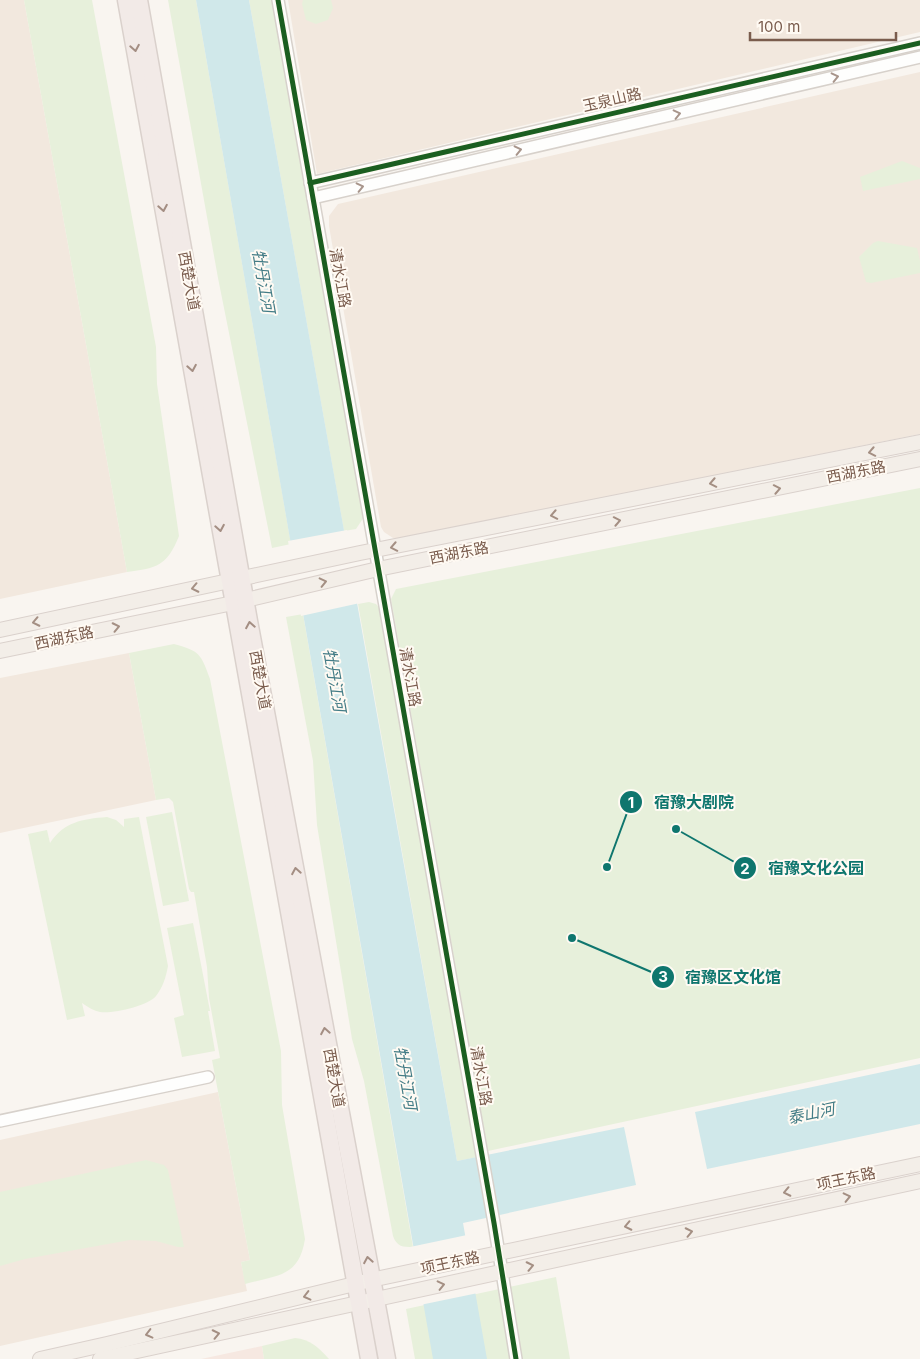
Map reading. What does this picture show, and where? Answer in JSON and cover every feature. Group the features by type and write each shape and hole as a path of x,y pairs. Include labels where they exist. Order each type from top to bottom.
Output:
{"highway":[{"name":"西楚大道","path":"126,0 236,579"},
{"name":"西楚大道","path":"139,0 239,602 369,1359"},
{"name":"西楚大道","path":"239,602 387,1359"}],"main road":[{"name":"西湖东路","path":"0,630 360,553 920,442"},
{"name":"西湖东路","path":"0,651 239,602 378,569 920,460"},
{"name":"项王东路","path":"40,1359 106,1345 372,1280 920,1164"},
{"name":"项王东路","path":"100,1359 920,1181"}],"street":[{"name":"清水江路","path":"278,0 494,1223 516,1359"},
{"name":"玉泉山路","path":"310,183 920,42"},
{"name":"玉泉山路","path":"313,198 920,57"},
{"path":"0,1121 208,1077"}],"shaded area":[{"path":"0,0 24,0 127,572 0,599"},
{"path":"288,0 920,0 920,32 317,174"},
{"path":"920,72 920,434 401,538 393,538 384,532 381,527 329,226 329,216 338,204"},
{"path":"129,653 156,800 0,833 0,678"},
{"path":"218,1092 250,1260 241,1262 247,1291 0,1346 0,1140"},
{"path":"262,1346 264,1359 201,1359"}],"green space":[{"path":"24,0 92,0 156,347 157,384 179,536 175,546 165,560 146,569 127,572"},
{"path":"168,0 196,0 291,544 272,548 218,278"},
{"path":"249,0 276,0 364,517 356,529 344,531"},
{"path":"303,0 331,0 333,8 328,20 316,24 306,20 302,4"},
{"path":"902,161 920,168 920,179 863,191 860,177"},
{"path":"878,241 917,248 920,273 871,283 866,282 859,257 873,243"},
{"path":"920,488 920,1058 488,1151 391,599 396,589"},
{"path":"369,602 376,604 382,611 478,1157 457,1161 358,604"},
{"path":"303,614 413,1247 401,1246 393,1236 364,1081 352,1039 317,825 313,761 286,617"},
{"path":"174,644 189,649 198,655 202,659 210,679 281,1051 282,1105 305,1239 298,1261 292,1268 277,1276 245,1284 241,1262 250,1260 212,1060 220,1058 209,998 207,967 194,892 191,892 189,889 173,802 169,798 156,800 129,653"},
{"path":"172,812 189,901 163,906 146,817"},
{"path":"107,817 116,820 124,827 124,819 139,817 168,966 164,982 152,1000 130,1009 113,1012 96,1011 82,1003 85,1016 67,1020 28,834 47,830 50,843 61,830 74,823"},
{"path":"193,923 210,1011 208,1011 215,1051 182,1057 174,1018 184,1015 167,928"},
{"path":"146,1160 164,1165 168,1170 184,1247 156,1241 130,1240 25,1259 0,1266 0,1192"},
{"path":"556,1277 570,1359 415,1359 406,1309"},
{"path":"295,1338 305,1340 314,1345 329,1359 264,1359 262,1346"}],"water":[{"name":"牡丹江河","path":"196,0 249,0 457,1161 624,1127 636,1185 463,1223 487,1359 433,1359"},
{"name":"泰山河","path":"920,1064 920,1124 707,1169 695,1112"}],"pier":[{"path":"347,530 360,603 301,616 288,541"},
{"path":"467,1235 478,1293 420,1305 410,1247"}],"cycle path":[{"path":"278,0 494,1223 516,1359"},
{"path":"310,183 920,43"}],"place":[{"name":"宿豫文化公园","path":"676,829"},
{"name":"宿豫大剧院","path":"607,867"},
{"name":"宿豫区文化馆","path":"572,938"}]}
